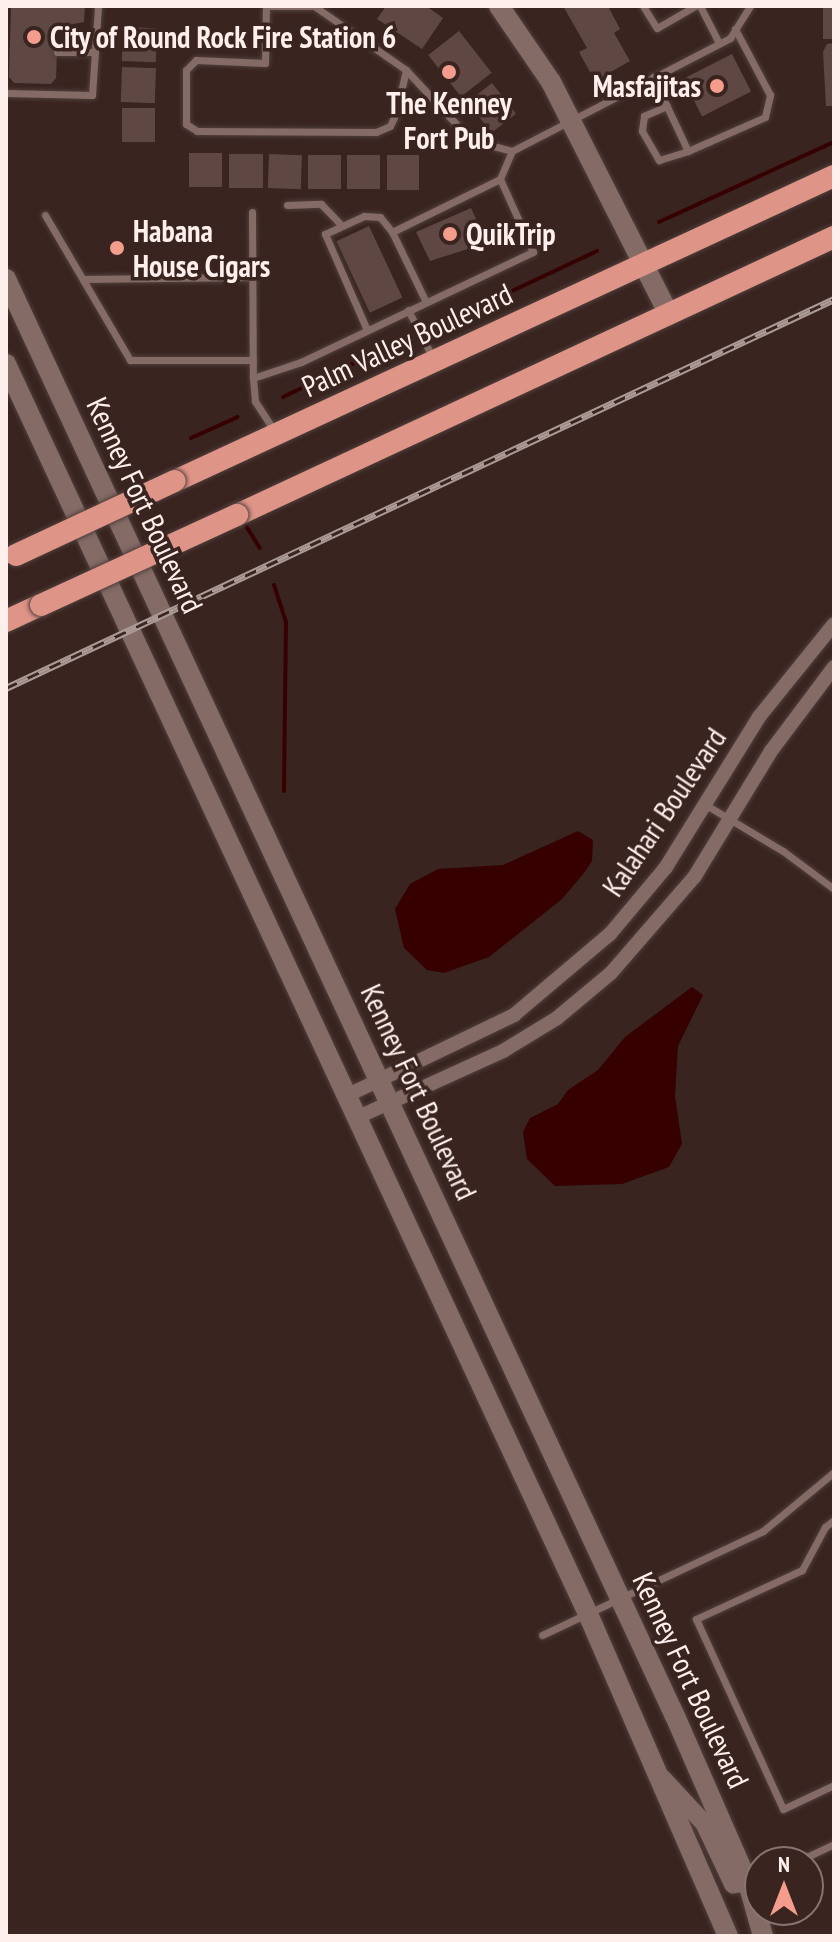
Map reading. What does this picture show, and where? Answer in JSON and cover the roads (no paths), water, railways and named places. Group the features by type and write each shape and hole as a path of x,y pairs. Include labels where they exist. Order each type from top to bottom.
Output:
{"highway":[{"name":"Palm Valley Boulevard","path":"11,558 834,176"},
{"path":"6,621 834,237"}],"main road":[{"path":"499,6 535,53 668,313"},
{"name":"Kenney Fort Boulevard","path":"6,279 744,1859"},
{"path":"6,364 588,1614 662,1778 728,1936"}],"street":[{"name":"Kalahari Boulevard","path":"346,1096 488,1029 538,999 631,911 705,804 759,717 834,624"},
{"name":"Kalahari Boulevard","path":"356,1118 503,1051 584,998 671,909 771,751 834,667"},
{"path":"662,1778 704,1823 733,1884 744,1882"}],"lane":[{"path":"6,93 92,95 98,6"},
{"path":"406,70 390,126 376,132 197,131 186,124 186,70 196,60 265,63 266,6 314,6 406,70 471,140 512,151"},
{"path":"643,6 657,28 697,6 719,43"},
{"path":"392,232 500,179 512,151 719,43 735,29 750,6"},
{"path":"667,106 644,116 642,131 659,160 688,151 765,117 770,108 770,95 735,29"},
{"path":"57,52 95,52"},
{"path":"653,77 688,151"},
{"path":"253,378 301,362 533,252 500,179"},
{"path":"287,205 321,204 342,226"},
{"path":"252,212 255,401 277,434"},
{"path":"45,215 130,360 253,360"},
{"path":"367,330 325,234 364,216 380,217 392,232 426,302"},
{"path":"83,279 252,277"},
{"path":"408,310 434,360"},
{"path":"705,804 834,889"},
{"path":"542,1635 770,1527 834,1472"},
{"path":"834,1520 825,1527 802,1570 696,1619 783,1809 834,1785"}],"waterway":[{"path":"659,222 834,142"},
{"path":"444,323 597,251"},
{"path":"283,397 394,344"},
{"path":"191,438 238,417"},
{"path":"246,526 260,548"},
{"path":"274,585 286,622 284,791"}],"railway":[{"path":"6,688 834,299"}],"place":[{"name":"City of Round Rock Fire Station 6","path":"34,37"},
{"name":"The Kenney Fort Pub","path":"449,72"},
{"name":"Masfajitas","path":"717,86"},
{"name":"QuikTrip","path":"450,234"},
{"name":"Habana House Cigars","path":"117,248"}]}
